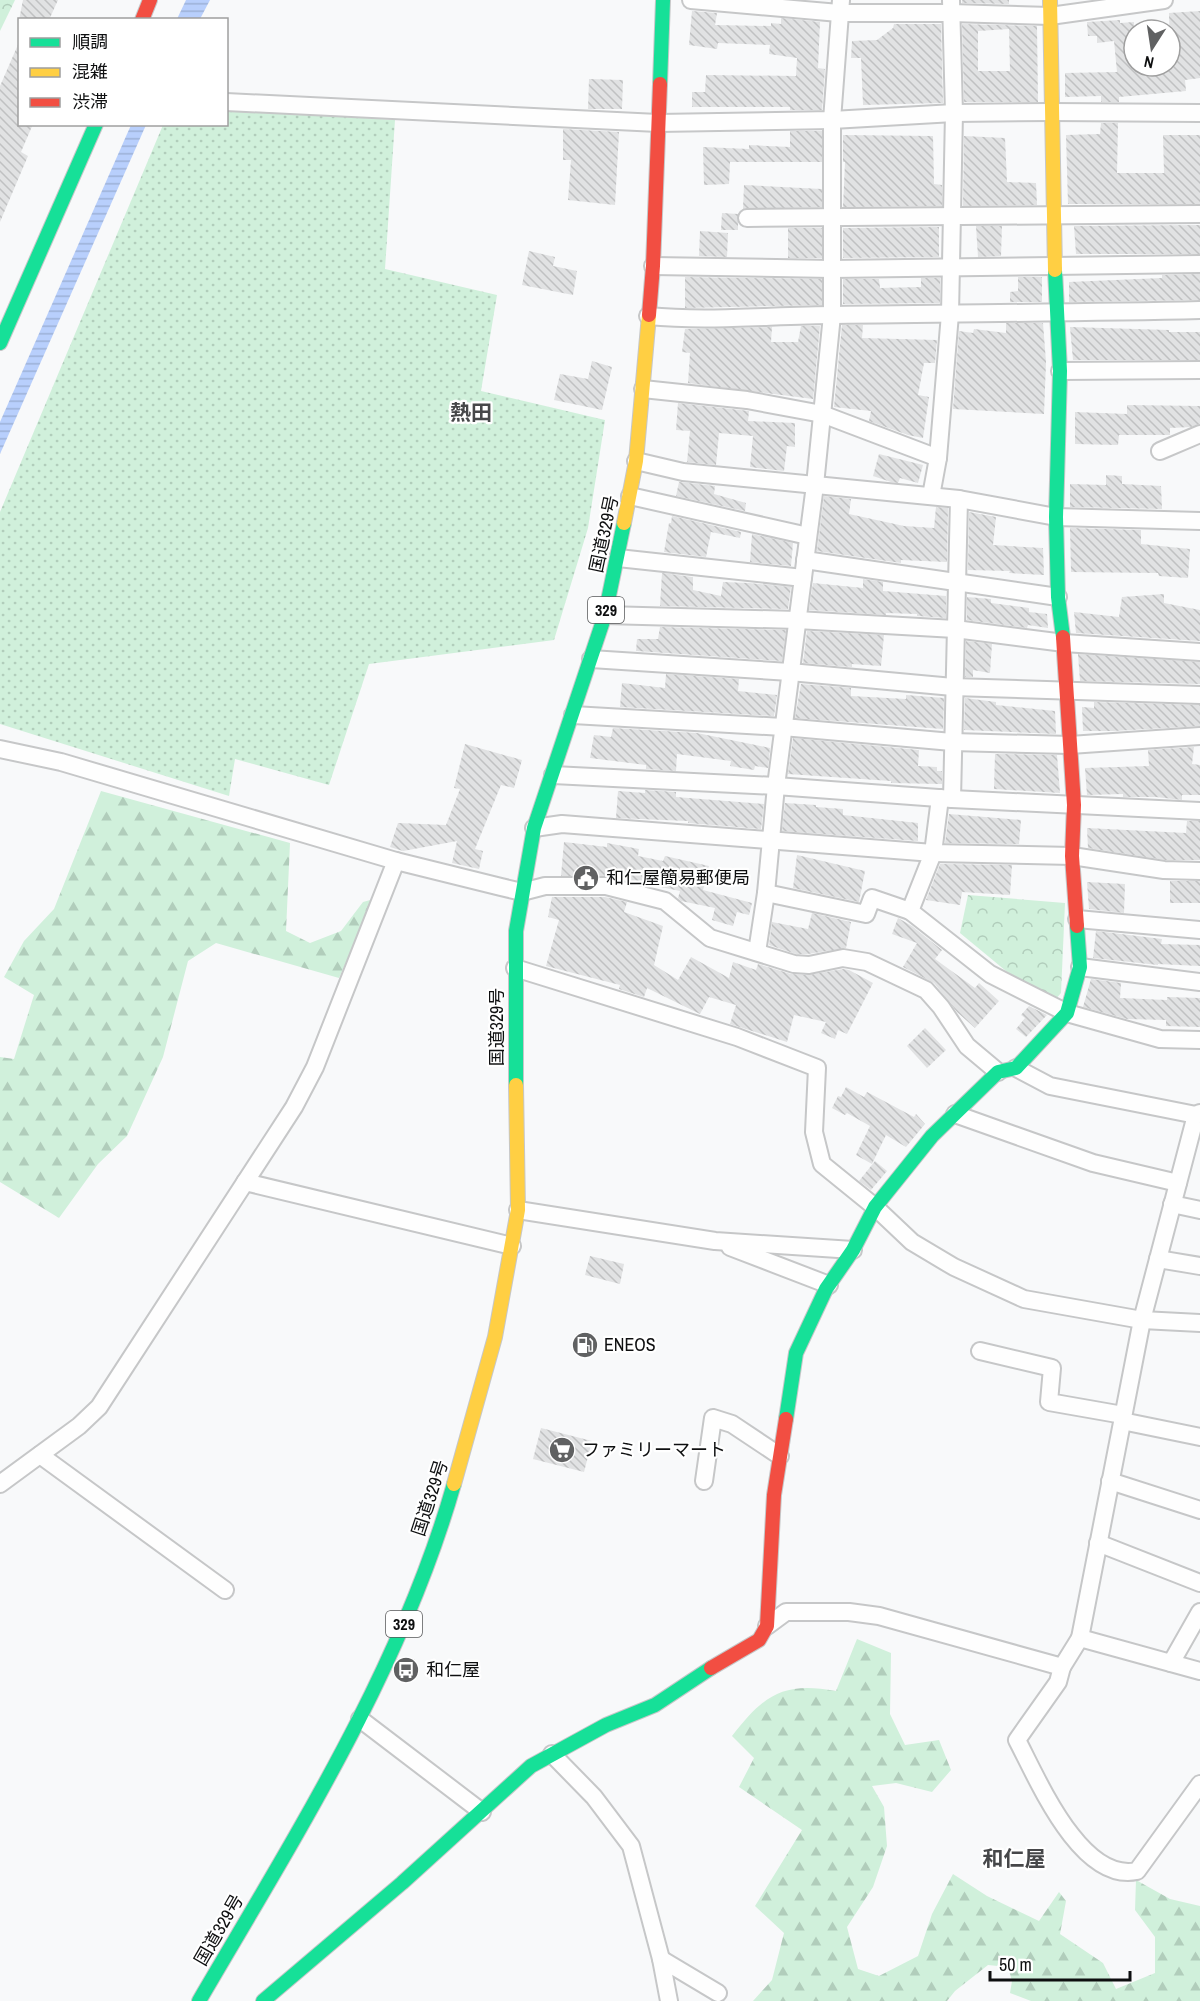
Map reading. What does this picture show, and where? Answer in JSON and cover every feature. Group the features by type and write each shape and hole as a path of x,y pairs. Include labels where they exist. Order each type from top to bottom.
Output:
{"main road":[{"path":"143,18 150,0"},
{"name":"国道329号","path":"199,2001 330,1776 360,1719 400,1632 428,1563 453,1488 495,1337 518,1210 515,968 516,931 522,892 534,828 605,615 636,461 653,266 663,0"},
{"path":"263,2001 482,1812 531,1766 606,1725 655,1705 728,1657 759,1640 767,1626 774,1495 796,1353 829,1285 853,1250 875,1208 932,1136 998,1072 1016,1068 1067,1013 1080,967 1072,856 1074,805 1064,643 1058,597 1056,517 1060,370 1056,314 1050,8"},
{"path":"0,344 95,126"}],"street":[{"path":"691,0 840,7 1050,8 1164,0"},
{"path":"931,496 938,458 950,314 954,113 951,6"},
{"path":"757,952 766,893 783,727 815,485 832,315 832,120 840,7"},
{"path":"228,102 658,123 832,120 954,113 1200,113"},
{"path":"747,218 1200,214"},
{"path":"653,266 832,269 1200,264"},
{"path":"648,316 710,319 1200,310"},
{"path":"1060,370 1200,370"},
{"path":"643,389 747,400 822,414 938,458"},
{"path":"1160,451 1200,434"},
{"path":"636,461 683,472 959,499 1056,517 1200,521"},
{"path":"630,496 808,536"},
{"path":"910,910 933,853 946,798 952,742 959,499"},
{"path":"618,558 803,578"},
{"path":"805,560 1058,597"},
{"path":"605,615 797,620 955,628 1064,643 1200,652"},
{"path":"591,659 790,672 953,687 1200,695"},
{"path":"573,715 783,727 952,742 1070,745 1200,736"},
{"path":"0,749 61,762 396,861 522,892 544,886 606,886 664,901 682,913 710,938 794,964 809,965 843,957 867,962 926,990 941,1007 967,1046 998,1072"},
{"path":"553,775 1200,811"},
{"path":"534,828 562,824 933,853 1072,856 1164,870 1200,871"},
{"path":"0,1484 79,1426 99,1407 294,1107 315,1067 396,861"},
{"path":"766,893 866,914 872,898 910,910 990,974 1067,1013 1160,1039 1200,1040"},
{"path":"1077,920 1200,930"},
{"path":"1080,967 1200,982"},
{"path":"515,968 737,1037 817,1068 814,1132 822,1164 912,1242 954,1267 1024,1299 1142,1320 1200,1323"},
{"path":"1016,1068 1050,1086 1198,1114 1142,1320 1080,1638 1062,1667 1058,1682 1017,1740 1060,1820 1073,1839 1091,1856 1111,1868 1129,1873 1137,1871 1200,1784"},
{"path":"955,1114 1092,1163 1178,1183"},
{"path":"245,1182 512,1246"},
{"path":"1172,1204 1200,1210"},
{"path":"518,1210 715,1241 853,1250"},
{"path":"715,1241 829,1285"},
{"path":"1158,1259 1200,1266"},
{"path":"980,1351 1052,1368 1049,1402 1200,1437"},
{"path":"704,1481 713,1418 732,1424 780,1456"},
{"path":"40,1455 225,1590"},
{"path":"1110,1480 1200,1510"},
{"path":"1098,1543 1200,1583"},
{"path":"1171,1663 1200,1611"},
{"path":"767,1626 786,1612 849,1612 879,1616 1062,1667"},
{"path":"1080,1638 1200,1671"},
{"path":"360,1719 482,1812"},
{"path":"552,1754 594,1797 631,1846 661,1959 669,2001"},
{"path":"661,1959 718,1993"}],"green space":[{"path":"0,0 15,0 0,31"},
{"path":"228,109 395,120 385,269 497,295 481,391 605,420 588,528 554,640 369,664 329,785 235,759 229,796 0,724 0,512 163,126 228,126"},
{"path":"101,791 290,843 286,931 310,943 341,931 363,902 374,899 339,978 216,943 188,961 163,1057 127,1136 98,1164 59,1218 0,1182 0,1057 14,1059 34,995 4,977 24,941 54,909"},
{"path":"968,895 1065,903 1061,993 1055,1000 1006,971 960,933"},
{"path":"857,1639 891,1653 890,1714 905,1745 939,1740 951,1770 932,1792 896,1783 872,1786 884,1807 887,1846 873,1887 847,1927 858,1969 879,1976 918,1956 932,1914 953,1874 987,1896 1039,1921 1059,1892 1066,1901 1060,1934 1103,1963 1116,1989 1155,1973 1155,1937 1135,1910 1136,1880 1170,1899 1200,1906 1200,2001 1031,2001 1010,1993 1012,1981 1008,1967 988,1965 955,1991 947,2001 753,2001 772,1980 784,1933 755,1906 802,1830 739,1787 754,1758 732,1736 754,1710 776,1694 802,1688 836,1691"}],"water":[{"path":"186,0 210,0 201,18 177,18"},
{"path":"131,126 146,126 0,454 0,422"}],"building":[{"path":"23,0 58,0 50,18 19,18"},
{"path":"962,0 1009,0 1009,4 962,3"},
{"path":"692,11 717,13 715,25 771,26 771,23 781,24 781,18 820,22 818,68 825,69 822,110 790,110 790,107 692,107 692,92 705,92 706,75 796,76 797,58 769,54 770,45 718,43 717,49 689,45"},
{"path":"1200,11 1200,78 1185,80 1186,91 1119,97 1119,102 1101,102 1101,96 1065,97 1065,73 1117,72 1114,41 1097,43 1097,36 1088,36 1087,22 1120,20 1122,23 1122,78 1182,78 1182,18 1169,18 1169,13"},
{"path":"894,24 941,24 943,103 863,105 861,58 851,58 852,41 877,40 893,28"},
{"path":"962,24 1037,26 1038,102 964,102","holes":["1009,29 1010,71 978,71 978,31"]},
{"path":"18,45 18,126 32,126 21,152 28,156 0,222 0,86"},
{"path":"589,79 623,80 622,109 588,109"},
{"path":"1101,123 1118,123 1117,173 1164,173 1163,135 1200,135 1200,204 1068,204 1066,135 1100,134"},
{"path":"563,129 619,132 615,205 568,200 571,160 563,160"},
{"path":"790,131 822,131 822,162 730,162 729,184 704,185 703,147 749,149 749,145 790,147"},
{"path":"843,135 933,136 934,184 942,185 942,206 843,207 845,162 843,162"},
{"path":"964,136 1005,138 1007,182 1036,183 1037,205 963,206"},
{"path":"744,185 822,189 822,207 743,209"},
{"path":"722,213 738,214 738,230 721,230"},
{"path":"1200,225 1200,254 1076,254 1074,226"},
{"path":"976,226 1002,226 1001,256 978,257"},
{"path":"939,227 939,257 843,258 843,228"},
{"path":"788,228 822,228 822,258 788,258"},
{"path":"700,231 728,233 727,257 699,256"},
{"path":"529,251 555,257 553,266 577,271 573,295 522,285"},
{"path":"1200,274 1200,300 1069,302 1069,282"},
{"path":"685,277 822,279 822,305 685,308"},
{"path":"1018,277 1042,277 1042,302 1010,302 1010,292 1018,291"},
{"path":"921,278 940,278 940,303 843,304 843,279 879,279 880,288 921,287"},
{"path":"1006,323 1043,323 1046,362 1044,414 953,409 959,331 973,333 974,329 1006,333"},
{"path":"842,325 863,325 862,338 937,340 935,363 924,363 918,395 929,397 923,438 869,421 871,411 834,407"},
{"path":"801,326 820,326 813,399 688,383 690,353 682,352 685,329 772,327 771,342 798,342"},
{"path":"1070,327 1200,332 1200,360 1073,360"},
{"path":"592,361 612,367 602,410 554,400 560,374 588,379"},
{"path":"678,403 749,411 748,421 795,423 795,447 787,446 784,471 750,467 753,436 719,433 716,465 687,462 690,431 676,430"},
{"path":"1127,405 1200,406 1200,424 1170,428 1170,435 1119,435 1118,445 1075,444 1075,412 1127,414"},
{"path":"879,454 923,465 918,483 900,478 898,483 891,482 873,476"},
{"path":"1106,475 1122,476 1122,484 1161,486 1162,509 1070,507 1070,484 1106,485"},
{"path":"679,482 715,486 714,494 746,503 745,511 676,496"},
{"path":"824,496 851,499 849,514 904,526 934,528 936,507 948,508 947,562 901,560 901,563 817,551"},
{"path":"969,512 996,517 993,545 1043,548 1044,575 968,570"},
{"path":"672,516 741,532 740,538 711,532 706,557 664,552"},
{"path":"1070,528 1141,530 1141,544 1190,549 1188,578 1159,576 1158,573 1071,572"},
{"path":"752,534 793,543 791,566 750,562"},
{"path":"662,573 693,577 693,590 721,596 723,582 791,587 788,609 660,606"},
{"path":"863,579 883,582 883,591 946,596 946,618 917,616 917,614 886,613 886,615 809,610 813,583 863,588"},
{"path":"1164,594 1164,603 1200,610 1200,641 1076,633 1074,612 1119,617 1122,597"},
{"path":"967,597 991,599 991,603 1029,608 1029,612 1047,614 1048,628 1028,625 1027,628 967,620"},
{"path":"660,627 786,630 782,661 636,651 637,639 658,639"},
{"path":"807,631 884,635 881,666 852,664 852,667 803,663"},
{"path":"966,641 992,644 990,673 973,670 973,677 965,677"},
{"path":"1078,654 1200,662 1200,684 1080,681"},
{"path":"666,674 739,679 738,691 777,695 774,716 620,707 622,683 665,688"},
{"path":"801,684 851,688 851,696 906,699 906,695 944,698 943,729 795,718"},
{"path":"965,698 996,702 996,705 1055,711 1056,734 964,730"},
{"path":"1094,702 1200,705 1200,726 1083,731 1082,707 1094,708"},
{"path":"613,728 697,733 770,748 768,768 755,766 754,770 730,766 731,761 677,754 676,771 646,769 646,765 590,758 594,735 611,737"},
{"path":"793,738 919,750 918,766 937,767 937,771 942,771 942,784 891,783 891,781 788,774"},
{"path":"465,744 522,760 514,788 501,785 475,849 483,851 479,869 452,863 457,841 403,851 390,847 398,823 446,825 460,789 454,788"},
{"path":"1194,747 1192,764 1200,765 1200,795 1182,795 1182,800 1123,797 1123,794 1087,795 1085,768 1149,766 1148,750"},
{"path":"995,754 1057,755 1060,793 994,789"},
{"path":"645,790 676,792 676,797 764,804 761,829 688,823 688,821 616,818 618,791 645,793"},
{"path":"785,803 843,809 843,815 918,823 918,841 782,831"},
{"path":"949,814 1021,820 1019,844 945,843"},
{"path":"1187,821 1200,821 1200,860 1165,860 1088,848 1087,828 1186,833"},
{"path":"564,842 607,847 607,843 639,849 638,856 663,861 665,856 709,866 703,890 752,903 749,915 737,912 733,926 712,920 715,908 681,901 678,898 680,891 608,876 561,876"},
{"path":"797,855 865,871 859,902 793,888"},
{"path":"940,864 1012,865 1010,895 962,892 960,905 926,900"},
{"path":"1170,881 1200,881 1200,903 1170,903"},
{"path":"1087,882 1125,884 1124,913 1089,909"},
{"path":"552,897 605,897 627,902 624,912 663,926 654,965 678,980 691,957 729,978 733,962 756,970 758,964 791,974 808,975 843,969 873,983 847,1034 838,1030 835,1039 821,1033 826,1022 794,1015 787,1042 730,1024 736,1005 709,997 700,1014 647,988 644,997 619,989 620,985 546,966 559,920 548,917"},
{"path":"812,913 851,922 846,948 796,954 769,945 772,922 808,929"},
{"path":"898,918 942,950 935,959 975,988 979,983 999,1001 975,1028 957,1012 934,983 903,967 917,943 892,934"},
{"path":"1096,931 1162,939 1161,944 1200,945 1200,966 1158,965 1093,958"},
{"path":"1091,979 1121,983 1120,998 1167,1000 1167,997 1200,998 1200,1027 1166,1026 1166,1020 1127,1019 1083,1007"},
{"path":"1029,1006 1047,1015 1026,1037 1016,1029 1025,1018 1021,1015"},
{"path":"925,1028 946,1050 927,1068 907,1046"},
{"path":"846,1087 864,1097 867,1092 914,1117 916,1114 925,1124 906,1147 886,1135 872,1164 856,1155 870,1126 847,1113 845,1115 832,1108"},
{"path":"875,1161 887,1171 871,1190 859,1181"},
{"path":"590,1256 624,1264 620,1284 585,1275"},
{"name":"ファミリーマート","path":"541,1428 592,1441 584,1472 533,1459"}],"traffic: fast":[{"path":"660,84 663,0"},
{"path":"0,343 95,126"},
{"path":"1055,270 1060,371 1056,517 1058,597 1063,637"},
{"path":"516,1085 516,931 534,828 605,615 624,523"},
{"path":"786,1419 796,1353 826,1289 853,1250 875,1207 932,1136 998,1072 1016,1068 1067,1013 1080,967 1077,926"},
{"path":"199,2001 308,1814 376,1686 432,1553 454,1484"},
{"path":"263,2001 402,1883 531,1766 606,1725 655,1705 711,1668"}],"traffic: slow":[{"path":"1050,0 1055,270"},
{"path":"624,523 636,461 649,315"},
{"path":"454,1484 495,1337 518,1210 516,1085"}],"traffic: jam":[{"path":"143,18 150,0"},
{"path":"649,315 660,84"},
{"path":"1063,637 1074,805 1072,856 1077,926"},
{"path":"711,1668 759,1640 767,1626 774,1495 786,1419"}],"place":[{"name":"和仁屋簡易郵便局","path":"586,878"},
{"name":"ENEOS","path":"585,1345"},
{"name":"ファミリーマート","path":"562,1450"},
{"name":"和仁屋","path":"406,1670"}],"district":[{"name":"熱田","path":"471,413"},
{"name":"和仁屋","path":"1014,1859"}]}
